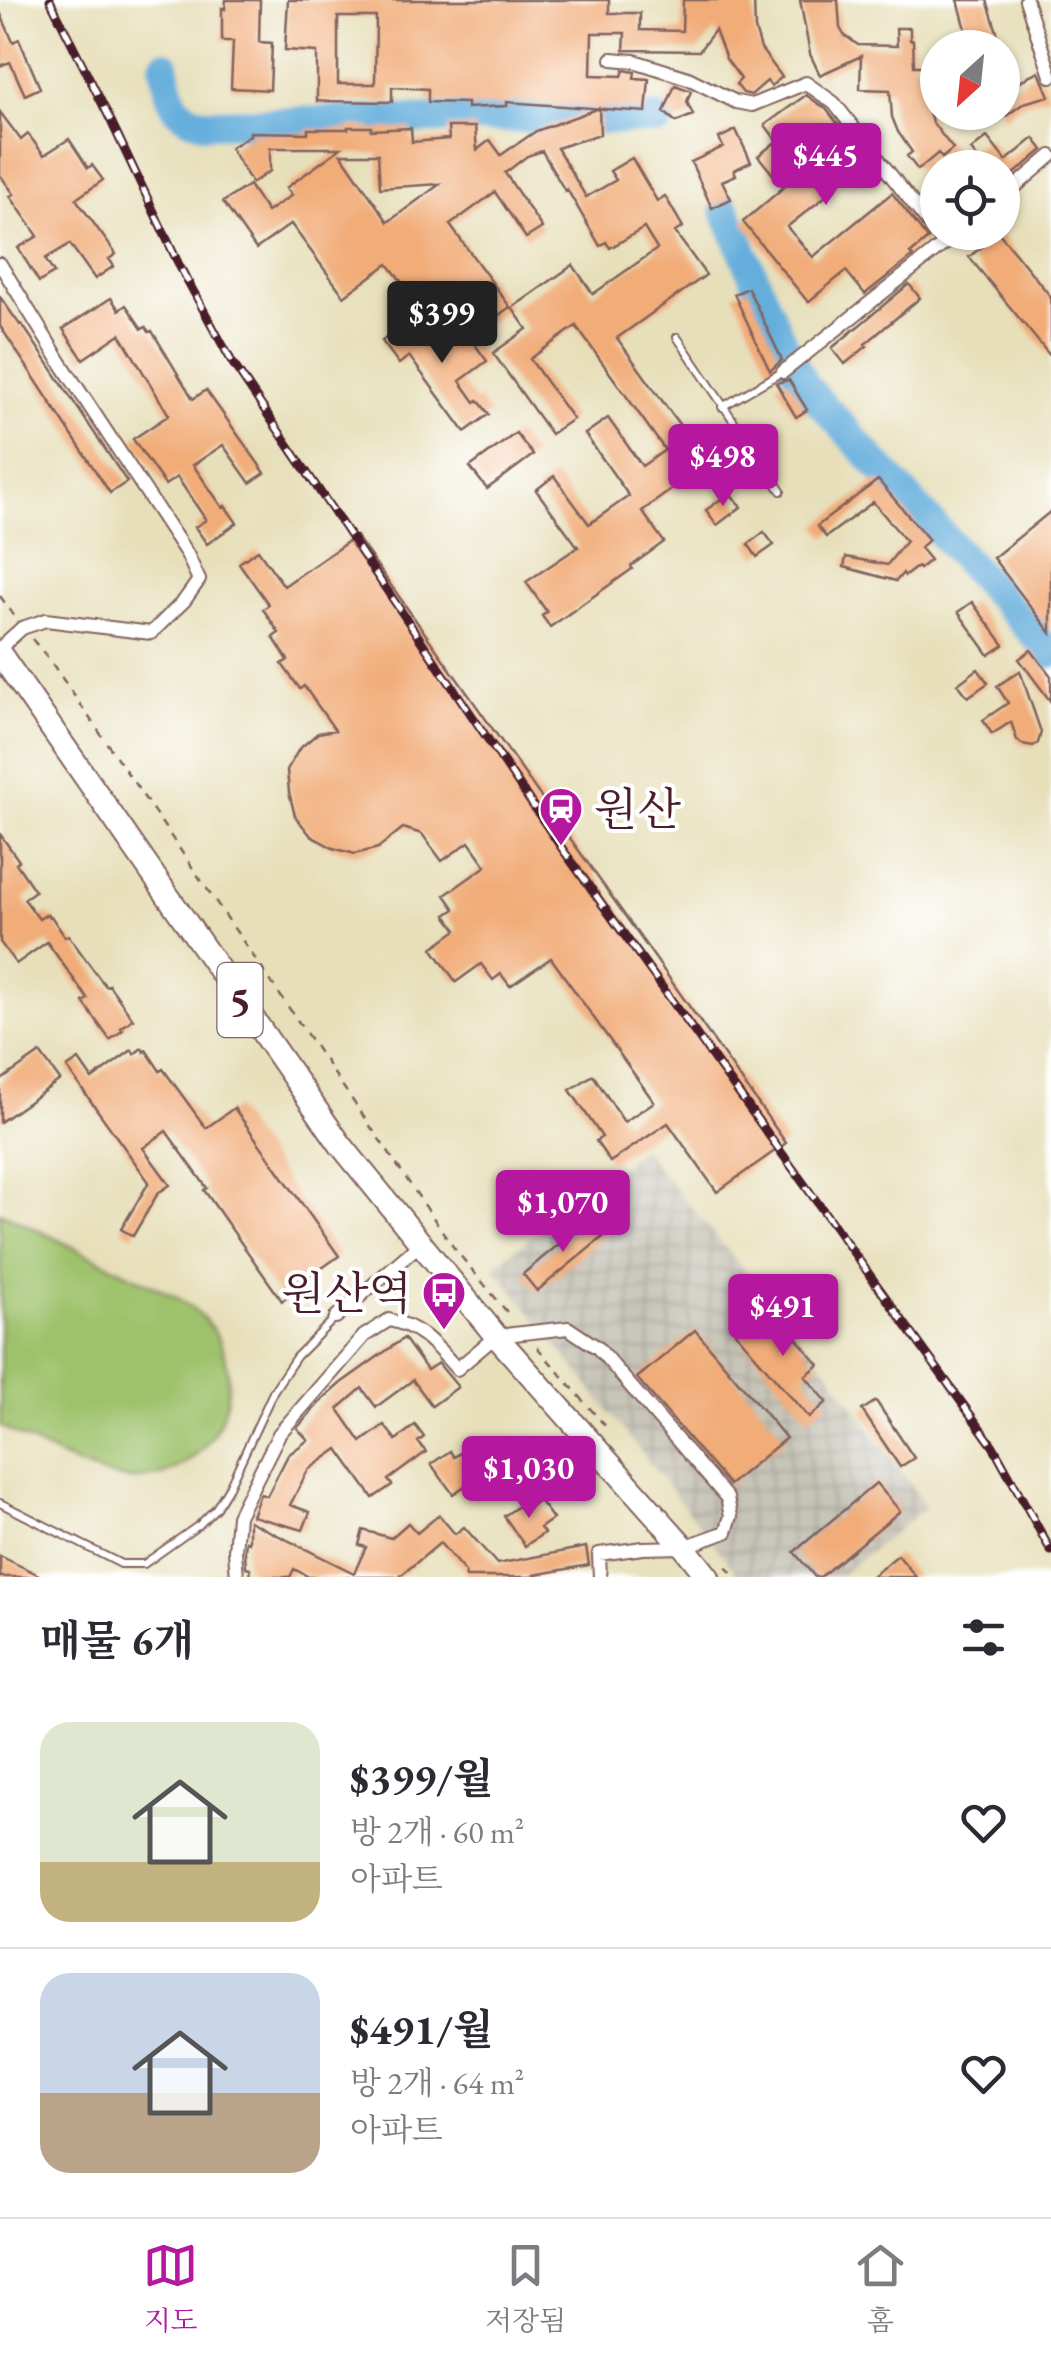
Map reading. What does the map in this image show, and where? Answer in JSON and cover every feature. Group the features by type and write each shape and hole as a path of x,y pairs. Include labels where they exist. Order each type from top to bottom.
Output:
{"highway":[{"name":"5","path":"0,651 340,1144 496,1336 684,1547 716,1571"}],"street":[{"path":"1026,0 1051,76"},
{"path":"612,59 634,61 688,78 736,102 752,105 806,83 834,103 920,212"},
{"path":"1020,183 1051,156"},
{"path":"783,372 937,250"},
{"path":"0,264 187,554 199,580 184,601 150,633 46,620 22,628 0,651"},
{"path":"336,1317 420,1244"},
{"path":"237,1577 238,1516 279,1434 364,1336 388,1320 407,1324 426,1335 457,1370 496,1336 568,1328 598,1348 727,1498 731,1516 726,1532 684,1547 600,1554 600,1577"}],"lane":[{"path":"676,337 781,491"},
{"path":"722,407 783,372"},
{"path":"0,1504 122,1564 144,1564 216,1508 274,1390 296,1358 336,1317"}],"path":[{"path":"0,596 71,692 454,1248 614,1436"},
{"path":"716,1571 735,1577"}],"shaded area":[{"path":"642,1149 825,1366 926,1507 838,1577 740,1577 494,1266"}],"green space":[{"path":"0,1212 175,1296 210,1326 223,1350 228,1375 226,1401 205,1446 186,1463 163,1474 120,1478 66,1460 0,1426"}],"building":[{"path":"226,0 260,0 259,42 272,43 270,90 231,88 233,41 222,41 222,8 225,9"},
{"path":"288,0 609,0 609,13 640,13 640,30 682,31 683,0 754,0 755,29 761,49 782,77 771,86 767,81 751,95 743,93 736,84 741,79 726,59 715,30 699,51 624,50 625,33 592,33 591,75 622,76 624,70 635,72 634,78 649,79 646,112 507,102 507,106 467,108 467,103 428,102 428,89 392,87 392,102 317,101 317,52 285,50","holes":["338,17 376,17 375,84 338,84"]},
{"path":"800,0 838,0 840,28 858,45 897,46 896,28 910,28 914,66 920,66 920,130 938,130 953,149 920,150 918,170 907,156 912,152 892,117 890,90 860,89 861,56 820,75 810,54"},
{"path":"958,0 987,0 996,30 966,30"},
{"path":"0,12 13,42 19,39 40,88 25,95 10,62 0,66"},
{"path":"1039,72 1049,96 1020,106 1020,82"},
{"path":"675,85 691,91 687,102 693,115 676,122 664,112"},
{"path":"806,95 826,109 857,148 825,174 836,188 787,227 813,257 892,193 920,229 920,246 910,254 913,256 865,294 846,271 808,302 743,222 812,163 776,178 758,156 777,141 765,125"},
{"path":"599,108 600,134 557,148 586,197 616,180 610,171 632,158 657,201 665,196 683,227 675,232 706,275 617,338 712,470 690,486 686,479 642,511 664,542 550,627 542,616 547,612 526,582 578,547 536,490 554,476 589,524 629,496 585,434 608,418 642,466 665,450 576,326 530,359 573,419 551,434 493,353 527,329 512,308 573,265 593,294 657,249 644,228 610,248 606,242 600,246 542,151 527,156 505,173 542,228 526,238 495,192 450,225 510,307 470,336 446,304 428,316 388,264 344,296 291,224 256,249 223,202 249,185 267,212 292,195 286,188 341,148 270,148 270,171 252,183 230,148 250,132 411,128 412,142 449,139 448,127 475,127 477,150 490,140 501,155 536,131","holes":["341,154 378,154 380,188 440,184 388,222"]},
{"path":"0,112 21,140 28,134 44,155 69,139 88,168 92,165 103,180 76,199 116,254 109,259 114,266 95,279 70,244 45,259 54,273 39,282 18,248 38,236 0,175"},
{"path":"736,130 751,162 722,181 731,199 712,208 691,162 723,147 719,138"},
{"path":"987,137 997,150 971,150"},
{"path":"1034,138 1043,150 1020,169 1019,150"},
{"path":"978,250 1013,250 1051,297 1051,357 969,257"},
{"path":"909,284 920,298 845,364 832,348"},
{"path":"748,288 782,360 770,371 734,294"},
{"path":"0,297 127,482 110,493 0,326"},
{"path":"111,298 119,310 126,305 142,329 152,331 193,399 206,390 265,473 250,483 223,445 193,465 237,523 207,544 195,527 206,520 177,477 165,485 133,439 169,415 120,334 83,359 63,329"},
{"path":"419,314 440,342 462,327 487,361 460,381 489,414 465,432 409,356 399,364 382,341"},
{"path":"789,380 807,410 796,417 776,383"},
{"path":"516,433 533,455 487,489 470,467"},
{"path":"878,480 929,540 920,548 930,560 905,576 903,573 896,581 844,567 846,557 887,565 906,541 873,502 826,537 817,526"},
{"path":"730,493 741,507 717,525 706,510"},
{"path":"1051,511 1051,633 993,558"},
{"path":"764,532 774,545 757,557 748,544"},
{"path":"356,536 786,1143 717,1192 668,1123 610,1162 596,1141 602,1137 570,1090 593,1075 624,1122 654,1102 551,958 510,986 501,974 493,980 481,964 456,982 432,948 457,930 446,915 455,909 445,895 486,866 469,842 442,861 422,834 403,828 378,848 355,854 311,836 295,816 287,770 299,749 318,733 335,730 304,686 300,689 282,664 288,660 273,637 279,633 263,609 269,605 239,563 258,550 284,586"},
{"path":"972,602 1004,645 989,655 958,612"},
{"path":"1031,650 1051,676 1051,702 1019,659"},
{"path":"978,669 988,683 968,697 958,684"},
{"path":"1020,671 1041,732 1033,746 1017,740 1011,722 992,734 983,720 1008,703 997,686"},
{"path":"0,834 35,891 24,899 39,919 51,916 133,1019 110,1040 83,1002 88,999 47,942 16,964 0,942"},
{"path":"142,1048 160,1071 163,1069 206,1128 234,1108 339,1256 282,1301 166,1131 143,1148 170,1185 158,1193 133,1236 121,1229 149,1182 67,1068 79,1060 92,1079 132,1050 134,1054"},
{"path":"40,1053 60,1080 0,1122 0,1081"},
{"path":"589,1219 604,1236 537,1291 523,1274"},
{"path":"770,1307 819,1365 805,1376 827,1402 809,1418 735,1332"},
{"path":"695,1330 786,1438 729,1485 637,1378"},
{"path":"404,1338 427,1370 438,1363 458,1387 432,1406 413,1380 376,1407 362,1388 338,1409 361,1442 384,1425 396,1440 415,1425 424,1437 418,1442 426,1452 388,1480 392,1485 373,1498 338,1449 308,1470 290,1505 310,1512 303,1530 252,1516 260,1494 267,1496 288,1455 308,1440 297,1428 341,1383"},
{"path":"876,1401 914,1458 900,1467 862,1410"},
{"path":"467,1448 481,1467 468,1476 472,1481 453,1494 431,1464 450,1451 454,1457"},
{"path":"876,1483 900,1511 820,1577 815,1577 794,1552"},
{"path":"539,1500 553,1519 540,1528 544,1533 525,1546 504,1516 523,1503 527,1509"},
{"path":"439,1515 455,1534 464,1527 497,1564 586,1547 589,1565 535,1577 466,1577 440,1543 399,1577 309,1577 294,1569 290,1577 251,1577 250,1568 246,1567 249,1521 354,1573 366,1547 359,1545 363,1530 391,1538 408,1523 417,1533"},
{"path":"898,1555 916,1577 871,1577"},
{"path":"0,1556 43,1577 0,1577"}],"waterway":[{"path":"164,65 171,96 179,110 207,123 500,118 660,120"},
{"path":"725,209 784,347 806,387 1051,653"}],"railway":[{"path":"50,0 180,267 232,362 561,847 993,1446 1051,1551"}],"place":[{"name":"원산","path":"561,847"},
{"name":"원산역","path":"444,1331"}]}
